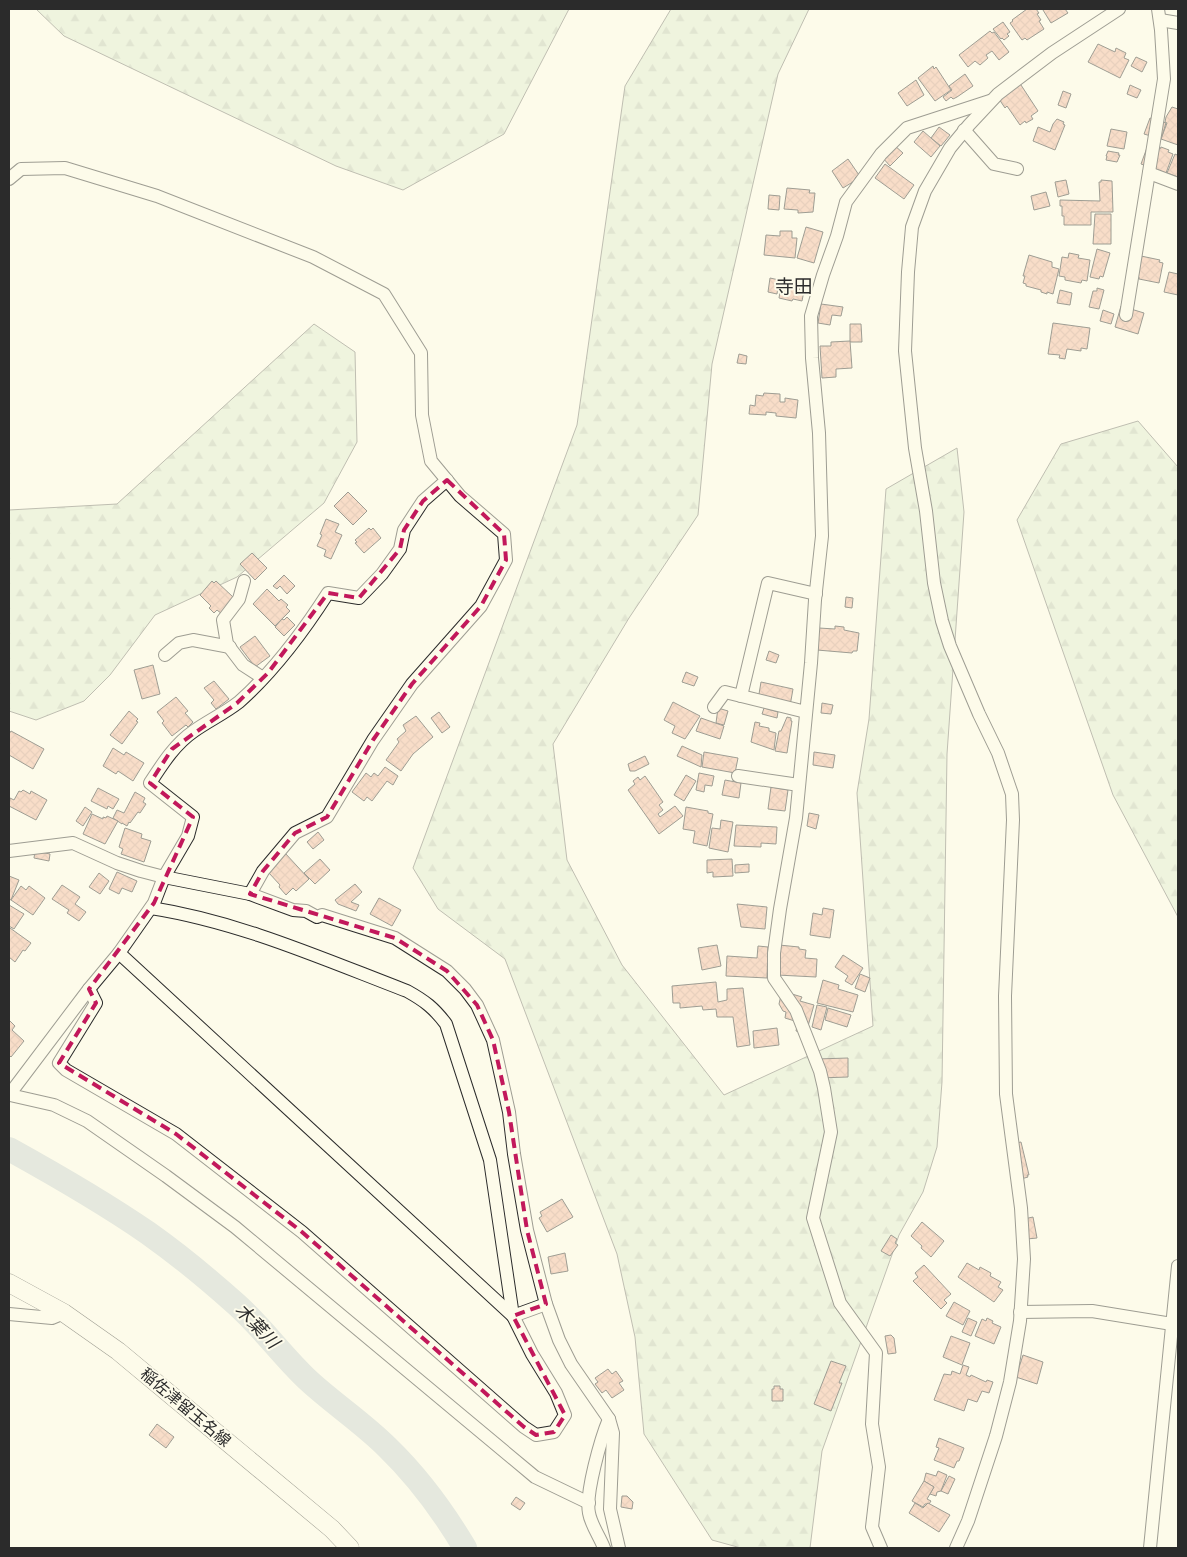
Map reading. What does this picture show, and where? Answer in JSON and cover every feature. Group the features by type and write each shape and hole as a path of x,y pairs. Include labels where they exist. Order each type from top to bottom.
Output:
{"main road":[{"name":"稲佐津留玉名線","path":"9,1283 64,1313 118,1351 332,1529 350,1548"}],"street":[{"path":"956,1548 968,1520 996,1436 1010,1382 1020,1321 1024,1259 1021,1208 1006,1094 1005,996 1013,820 1012,794 998,754 950,646 942,621 934,583 926,511 915,448 905,351 912,227 925,192 950,148 992,100 1052,53 1119,9"},
{"path":"1126,315 1164,79 1159,14 1178,23"},
{"path":"881,1548 872,1527 880,1467 872,1424 876,1354 840,1303 813,1218 831,1132 824,1088 820,1071 796,1010 774,978 774,953 796,818 822,536 811,316 846,202 881,154 907,128 992,100"},
{"path":"964,130 994,164 1017,169"},
{"path":"9,179 21,169 65,168 157,196 313,257 384,294 421,353 422,416 431,461 460,496 504,534 506,560 481,606 412,684 372,740 327,817 295,833 263,871 250,894"},
{"path":"1149,173 1178,184"},
{"path":"447,480 423,501 404,530 400,549 382,574 360,598 328,593 308,623 263,678 237,703 193,732 172,749 150,782 193,817 188,836 164,877 151,908 119,953 89,989 9,1095 54,1105 87,1122 166,1176 235,1227 535,1477 588,1503"},
{"path":"244,581 239,599 223,620 227,644 243,665 263,678"},
{"path":"741,696 768,584 816,594"},
{"path":"165,654 179,643 193,640 230,647"},
{"path":"714,707 725,692 806,712"},
{"path":"738,776 799,785"},
{"path":"9,851 73,843 117,863 164,877 250,894 293,910 306,911 317,917 322,915 395,938 447,971 465,989 477,1004 493,1040 509,1112 527,1230 546,1304 559,1340 571,1364 609,1419 613,1433 610,1509 619,1548"},
{"path":"89,989 96,1003 59,1063 66,1070 176,1134 302,1232 524,1427 536,1435 554,1432 565,1415 556,1392 532,1354 513,1316 490,1160 446,1024 432,1006 407,991 249,931 186,913 151,908"},
{"path":"119,953 513,1316"},
{"path":"1150,1548 1175,1325 1178,1266"},
{"path":"513,1316 546,1304"},
{"path":"1020,1312 1092,1311 1175,1325"},
{"path":"9,1314 52,1318 64,1313"},
{"path":"604,1548 589,1514 588,1492 609,1419"}],"highlighted area":[{"path":"447,480 504,534 506,560 481,606 412,684 373,740 327,817 295,833 263,871 250,894 395,938 447,971 477,1005 493,1040 509,1112 527,1230 546,1304 513,1316 565,1415 554,1432 536,1435 524,1427 302,1232 176,1134 59,1063 96,1003 89,989 154,903 193,817 150,783 172,749 237,703 268,673 328,593 359,598 400,549 404,530 423,501"}],"green space":[{"path":"36,9 569,9 504,134 403,190 336,166 64,36"},
{"path":"671,9 809,9 778,74 712,364 698,515 629,618 553,744 567,860 622,965 724,1095 873,1026 857,793 869,719 886,489 957,448 964,512 947,754 942,1082 937,1147 923,1192 899,1235 822,1451 810,1548 741,1548 712,1540 644,1434 635,1337 617,1254 505,959 438,909 413,868 577,425 625,86"},
{"path":"314,324 355,352 357,442 324,503 237,577 155,615 110,675 84,701 36,720 9,711 9,510 117,504"},
{"path":"1138,421 1178,467 1178,917 1113,795 1017,520 1061,444"}],"building":[{"path":"1027,9 1036,9 1041,20 1039,21 1044,29 1027,40 1025,38 1022,40 1010,23"},
{"path":"1044,9 1065,9 1068,13 1051,23"},
{"path":"1003,22 1010,32 1007,34 1009,36 1004,40 993,29"},
{"path":"990,31 994,32 1009,52 999,60 992,51 986,55 988,58 980,65 975,61 968,67 959,55"},
{"path":"1098,44 1115,52 1116,48 1126,53 1124,58 1129,60 1120,78 1088,62"},
{"path":"1136,57 1147,62 1142,72 1131,66"},
{"path":"933,66 934,69 936,67 951,90 935,101 918,78"},
{"path":"965,74 973,86 957,97 953,99 951,97 946,101 943,97 952,90 949,86"},
{"path":"916,80 924,95 907,106 898,93"},
{"path":"1019,82 1038,111 1031,116 1033,119 1026,123 1025,121 1020,125 1007,106 1005,108 997,96"},
{"path":"1130,85 1141,90 1137,98 1127,94"},
{"path":"1063,91 1071,94 1066,108 1058,105"},
{"path":"1172,107 1178,109 1178,145 1161,139 1167,123 1165,122 1166,117"},
{"path":"1150,118 1166,123 1161,139 1144,134"},
{"path":"1057,119 1064,122 1063,124 1065,125 1055,150 1033,141 1038,127 1050,132"},
{"path":"939,127 950,135 941,146 931,138"},
{"path":"1111,129 1127,132 1124,149 1107,146"},
{"path":"923,131 940,146 931,157 914,142"},
{"path":"894,145 903,153 890,166 882,157"},
{"path":"1148,145 1160,149 1161,147 1173,154 1166,173 1141,164"},
{"path":"1108,151 1119,153 1117,162 1106,160"},
{"path":"1178,153 1178,177 1167,173 1175,154 1177,155"},
{"path":"848,159 859,175 855,178 856,180 843,188 832,171"},
{"path":"885,164 914,185 904,199 875,178"},
{"path":"1066,180 1069,194 1058,197 1055,182"},
{"path":"1101,180 1112,181 1113,212 1091,212 1091,225 1064,225 1060,200 1100,201 1099,182"},
{"path":"787,188 810,190 809,193 815,193 813,212 798,213 798,210 784,209"},
{"path":"1046,192 1050,206 1034,210 1031,196"},
{"path":"769,195 780,196 779,210 768,209"},
{"path":"1095,214 1111,214 1111,244 1093,244"},
{"path":"806,227 823,232 814,263 797,258"},
{"path":"780,231 792,231 792,238 797,238 795,258 764,255 766,235 780,236"},
{"path":"1097,249 1110,253 1103,277 1100,276 1099,279 1090,277"},
{"path":"1069,253 1079,255 1078,258 1090,260 1087,281 1082,280 1081,283 1065,280 1065,277 1059,276 1062,257 1068,258"},
{"path":"1029,255 1052,262 1052,267 1059,269 1053,294 1041,292 1041,290 1026,286 1023,283"},
{"path":"1141,256 1160,260 1159,262 1163,263 1159,283 1139,279 1139,277 1131,275"},
{"path":"1169,272 1178,274 1178,295 1164,292"},
{"path":"770,278 779,280 777,294 768,292"},
{"path":"782,280 801,284 799,290 804,291 802,301 779,298"},
{"path":"1097,288 1104,290 1099,309 1089,307 1093,291 1097,291"},
{"path":"1060,290 1072,293 1070,305 1057,303"},
{"path":"821,304 843,307 841,316 832,315 830,325 818,323"},
{"path":"1121,306 1144,313 1138,334 1115,327"},
{"path":"1103,310 1114,314 1111,324 1100,321"},
{"path":"1053,323 1090,328 1087,349 1081,348 1081,351 1067,349 1065,359 1059,358 1060,355 1048,354"},
{"path":"850,324 861,324 862,342 850,342"},
{"path":"850,341 852,368 836,369 836,377 822,378 820,346 831,346 831,342"},
{"path":"739,354 747,356 746,364 737,363"},
{"path":"764,393 780,394 780,402 785,402 785,398 798,400 796,418 776,416 776,413 766,412 766,415 749,414 750,405 755,406 756,395 763,396"},
{"path":"348,492 367,511 353,525 334,506"},
{"path":"326,519 339,524 335,532 342,535 331,559 324,556 326,550 317,546"},
{"path":"369,528 371,530 373,528 381,538 364,553 355,543 357,542 355,540"},
{"path":"252,553 267,568 255,580 240,564"},
{"path":"284,575 295,586 287,594 280,586 277,589 273,586"},
{"path":"212,581 214,583 216,581 233,597 222,614 217,610 214,613 209,608 211,606 200,595"},
{"path":"267,589 279,601 281,599 288,605 286,607 290,611 275,626 253,604"},
{"path":"846,597 853,598 852,608 845,607"},
{"path":"287,617 295,625 284,636 275,627 282,619 284,620"},
{"path":"835,626 844,627 844,630 859,633 857,651 852,653 817,650 819,628 835,629"},
{"path":"255,636 270,656 255,667 240,647"},
{"path":"769,651 779,655 776,663 766,660"},
{"path":"153,665 160,694 142,699 134,670"},
{"path":"686,672 698,677 694,686 682,682"},
{"path":"214,681 229,699 216,709 211,703 214,700 204,688"},
{"path":"761,682 793,689 790,706 758,700"},
{"path":"176,697 188,711 185,713 193,722 172,736 162,723 164,721 157,712"},
{"path":"673,702 700,716 685,739 672,733 675,726 664,720"},
{"path":"822,703 833,705 831,714 821,713"},
{"path":"718,708 728,711 724,725 716,723"},
{"path":"764,708 778,712 777,718 762,714"},
{"path":"129,711 138,719 136,721 138,722 122,744 110,735"},
{"path":"439,712 450,727 442,733 431,718"},
{"path":"416,716 433,737 413,754 401,771 386,760 399,742 397,739 406,731 403,725"},
{"path":"787,717 791,718 792,721 787,753 775,751 779,731 781,731"},
{"path":"701,718 724,726 720,739 696,731"},
{"path":"755,722 760,723 759,726 769,728 769,731 776,733 774,750 751,742"},
{"path":"11,731 44,749 33,769 9,755 9,734"},
{"path":"682,746 702,755 701,767 677,756"},
{"path":"113,748 124,755 126,752 144,763 133,781 118,771 116,774 103,766"},
{"path":"704,752 738,758 735,773 702,767"},
{"path":"814,752 835,755 833,768 813,765"},
{"path":"645,756 649,764 635,771 630,771 628,764"},
{"path":"385,767 398,776 393,785 387,781 372,801 367,797 364,801 352,792 366,773 371,777 374,773 378,776"},
{"path":"699,773 714,776 712,786 705,785 704,792 696,790"},
{"path":"686,775 696,781 684,801 674,795"},
{"path":"645,776 663,802 659,805 663,810 658,814 660,817 675,806 683,816 659,834 628,790 635,784 633,781 638,777 640,780"},
{"path":"725,780 741,783 739,798 722,795"},
{"path":"771,787 788,790 785,811 768,809"},
{"path":"98,788 119,799 113,809 108,806 107,809 91,801"},
{"path":"23,790 30,794 31,791 47,800 36,820 9,806 10,798 14,800 19,791"},
{"path":"135,792 145,798 143,802 146,804 127,826 113,818 117,810 124,813"},
{"path":"85,807 92,812 83,826 76,821"},
{"path":"686,807 708,811 708,813 713,814 707,846 693,843 695,831 683,829"},
{"path":"809,813 819,815 816,829 807,826"},
{"path":"92,814 103,819 103,817 106,818 107,816 118,821 105,844 83,834"},
{"path":"721,820 733,822 728,852 709,848 712,828 720,829"},
{"path":"736,825 777,827 776,844 761,843 761,847 734,846"},
{"path":"125,828 142,834 141,838 151,841 144,862 121,854 123,849 119,847"},
{"path":"318,832 324,840 313,849 307,842"},
{"path":"35,851 50,854 49,861 34,858"},
{"path":"285,853 309,879 296,891 293,888 286,895 269,873 273,869 271,867"},
{"path":"320,859 330,870 315,884 304,873"},
{"path":"732,859 733,876 713,877 713,872 707,873 707,860"},
{"path":"749,864 749,872 735,873 735,865"},
{"path":"117,872 137,881 132,892 122,888 119,894 109,889"},
{"path":"99,873 109,881 100,894 89,887"},
{"path":"9,876 19,880 11,900 9,899"},
{"path":"355,884 362,892 351,902 359,905 356,911 338,904 335,900"},
{"path":"62,885 80,897 75,904 86,912 79,921 67,913 69,910 52,899"},
{"path":"21,886 26,890 29,886 45,898 33,915 11,900"},
{"path":"379,898 401,910 392,926 370,914"},
{"path":"737,904 767,907 765,929 741,927"},
{"path":"9,905 24,914 14,929 9,926"},
{"path":"823,908 834,910 830,938 810,935 813,913 822,915"},
{"path":"10,928 31,943 25,951 23,950 15,962 9,957"},
{"path":"717,945 721,966 702,970 698,948"},
{"path":"779,945 799,947 799,949 806,950 805,958 817,959 816,977 777,975"},
{"path":"758,946 768,947 767,978 726,976 727,956 757,958"},
{"path":"843,955 863,968 852,985 845,981 848,976 835,967"},
{"path":"860,974 870,978 865,992 855,988"},
{"path":"823,980 839,985 838,989 858,995 853,1012 817,1003"},
{"path":"716,982 718,1002 727,1000 727,989 743,988 750,1045 737,1047 733,1017 717,1017 716,1009 703,1010 702,1006 680,1008 680,1003 673,1003 672,986"},
{"path":"782,991 802,997 800,1001 814,1005 806,1033 796,1031 798,1022 785,1018 786,1012 783,1011 779,1004"},
{"path":"817,1005 827,1007 821,1030 812,1027"},
{"path":"828,1008 851,1015 847,1027 825,1020"},
{"path":"9,1020 15,1026 12,1030 24,1041 11,1057 9,1055"},
{"path":"777,1028 779,1045 754,1048 753,1031"},
{"path":"848,1058 848,1077 818,1078 817,1059"},
{"path":"1021,1142 1029,1175 1021,1179 1007,1145"},
{"path":"562,1199 573,1217 547,1232 539,1218 542,1216 540,1212"},
{"path":"1033,1217 1037,1238 1027,1239 1024,1219"},
{"path":"922,1222 944,1241 931,1257 911,1236"},
{"path":"891,1235 897,1239 895,1243 898,1245 890,1256 881,1251"},
{"path":"565,1253 568,1271 551,1274 548,1257"},
{"path":"967,1263 979,1270 980,1267 991,1273 990,1276 1001,1282 998,1287 1003,1290 994,1302 958,1277"},
{"path":"924,1265 951,1294 944,1300 947,1303 941,1309 913,1281 918,1277 915,1273"},
{"path":"954,1302 970,1311 963,1325 946,1316"},
{"path":"968,1318 977,1322 971,1336 962,1332"},
{"path":"987,1318 993,1321 992,1323 1001,1327 994,1344 975,1336 982,1319 986,1321"},
{"path":"891,1335 894,1338 896,1353 888,1354 885,1336"},
{"path":"951,1336 970,1343 962,1365 943,1357"},
{"path":"1023,1355 1043,1362 1037,1384 1016,1377"},
{"path":"831,1361 846,1366 839,1383 842,1383 831,1411 814,1404"},
{"path":"963,1365 969,1367 966,1375 970,1377 971,1375 986,1382 987,1380 993,1382 989,1393 982,1391 977,1402 968,1399 964,1411 934,1400 944,1374 951,1375 952,1371 960,1374"},
{"path":"608,1369 612,1374 616,1371 623,1381 619,1383 624,1390 612,1398 606,1390 602,1393 595,1384 598,1382 595,1378"},
{"path":"774,1386 780,1386 780,1389 783,1389 783,1401 772,1401 772,1389 774,1389"},
{"path":"157,1424 174,1437 166,1448 149,1435"},
{"path":"939,1438 964,1448 954,1468 934,1460 939,1448 936,1447"},
{"path":"938,1471 947,1475 941,1491 937,1492 936,1496 930,1494 934,1487 924,1481 926,1473 936,1476"},
{"path":"949,1476 955,1479 948,1494 941,1491"},
{"path":"924,1481 934,1487 927,1499 931,1501 923,1507 912,1501"},
{"path":"622,1496 627,1496 633,1502 632,1509 621,1507"},
{"path":"516,1497 525,1503 520,1510 511,1504"},
{"path":"915,1503 923,1508 928,1503 950,1515 939,1532 909,1513"}],"waterway":[{"name":"木葉川","path":"9,1149 79,1189 148,1233 193,1267 246,1313 309,1381 378,1438 398,1458 429,1495 465,1548"}],"district":[{"name":"寺田","path":"794,286"}]}
